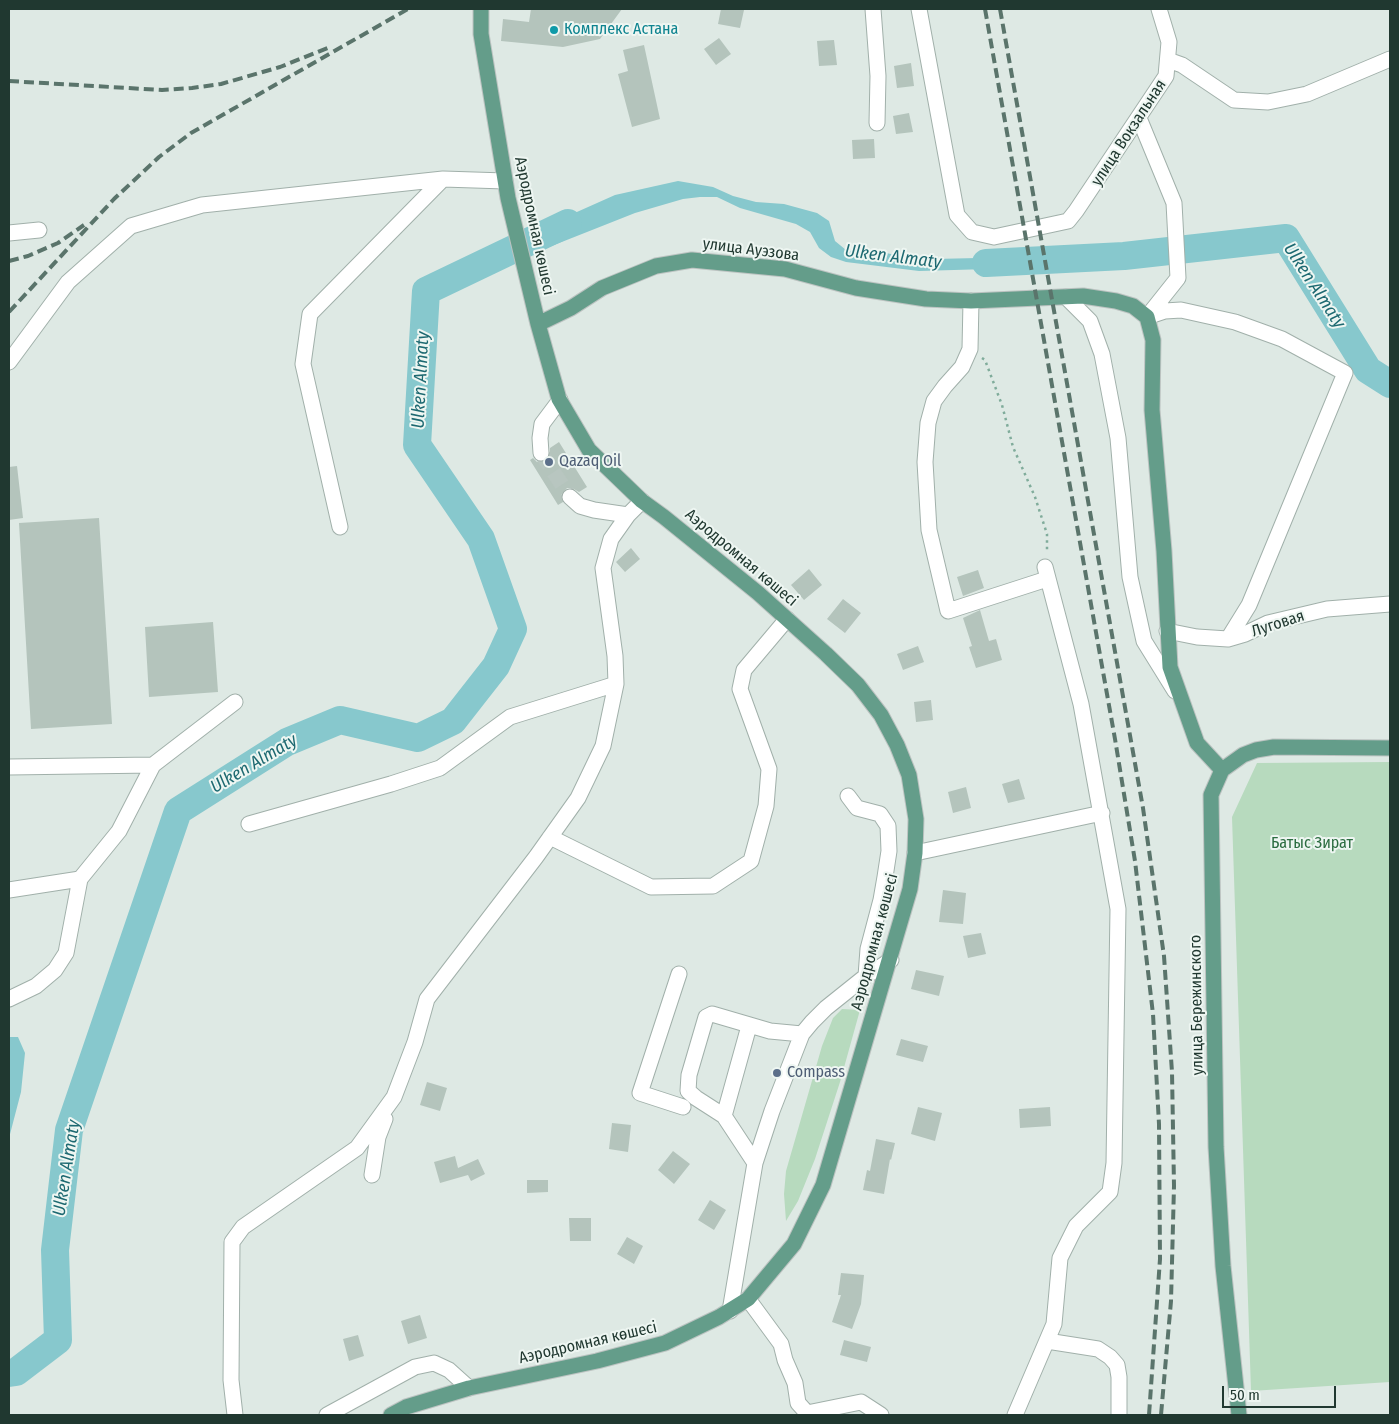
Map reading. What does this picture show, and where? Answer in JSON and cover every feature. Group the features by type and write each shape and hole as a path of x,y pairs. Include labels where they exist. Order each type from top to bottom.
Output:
{"main road":[{"name":"Аэродромная көшесі","path":"391,1415 406,1407 468,1388 597,1361 665,1343 730,1311 748,1299 794,1244 823,1185 891,960 910,889 915,853 916,819 909,776 897,744 882,715 858,685 787,619 700,546 642,501 589,450 560,400 538,324 508,198 481,34 481,9"},
{"name":"улица Ауэзова","path":"538,324 571,308 602,288 656,266 692,260 785,269 856,288 926,299 971,301 1084,296 1133,306 1147,317"},
{"path":"1147,317 1153,340 1152,410 1164,551 1170,667 1197,744 1222,770"},
{"name":"улица Бережинского","path":"1239,1415 1223,1266 1216,1147 1211,794 1222,770 1243,755 1256,750 1274,747 1390,748"}],"street":[{"path":"873,9 878,76 877,123"},
{"name":"улица Вокзальная","path":"919,9 957,215 972,232 994,237 1068,221 1104,171 1166,76 1169,42 1159,9"},
{"path":"1168,60 1182,65 1234,100 1268,102 1307,94 1390,59"},
{"path":"1139,118 1174,203 1178,278 1147,317"},
{"path":"9,362 68,282 131,226 202,205 443,179 505,181"},
{"path":"340,527 303,364 310,314 443,179"},
{"path":"9,233 39,230"},
{"path":"1066,297 1090,321 1102,354 1118,438 1130,577 1144,641 1181,700"},
{"path":"971,301 970,349 962,367 934,401 928,423 925,462 929,530 948,611 1046,573 1081,704 1118,909 1114,1163 1110,1192 1076,1226 1060,1258 1054,1324 1015,1415"},
{"path":"1147,317 1181,310 1235,322 1282,339 1345,373 1249,605 1228,639"},
{"path":"541,453 540,438 542,424 560,400"},
{"path":"570,497 580,506 628,515"},
{"path":"372,1174 378,1137 415,1042 427,999 578,798 603,746 616,684 616,656 603,568 612,539 628,515 642,501"},
{"name":"Луговая","path":"1167,631 1197,637 1228,639 1245,634 1268,623 1327,609 1390,604"},
{"path":"550,837 650,887 713,886 751,861 766,806 769,769 740,689 744,670 787,619"},
{"path":"250,824 440,768 510,717 616,684"},
{"path":"9,999 36,986 55,970 66,953 80,878 119,831 153,765 236,702"},
{"path":"9,767 153,765"},
{"path":"848,796 857,808 880,814 888,826 889,852 881,900 868,949 866,976"},
{"path":"915,853 1102,813"},
{"path":"9,890 80,878"},
{"path":"730,1311 747,1220 755,1163 772,1111 802,1034 826,1008 866,976 891,960"},
{"path":"679,974 640,1093 683,1107"},
{"path":"755,1163 724,1116 688,1091 689,1075 706,1017 712,1014 770,1031 802,1034"},
{"path":"724,1116 750,1026"},
{"path":"235,1415 231,1380 232,1242 243,1227 357,1148 394,1097"},
{"path":"748,1299 781,1344 795,1383 798,1403 807,1413 861,1402 881,1415"},
{"path":"1047,1341 1098,1349 1110,1357 1116,1365 1119,1376 1119,1415"},
{"path":"327,1415 416,1367 434,1364 450,1370 468,1388"}],"path":[{"path":"970,349 985,360 1002,405 1013,447 1035,497 1047,534 1046,573"}],"green space":[{"name":"Батыс Зират","path":"1390,762 1390,1382 1251,1391 1232,817 1257,763"},
{"path":"842,1009 860,1010 840,1082 815,1159 798,1201 786,1221 784,1194 786,1171 822,1046 833,1018"}],"water":[{"path":"678,181 713,187 733,196 756,202 784,204 817,213 829,221 835,241 846,250 863,253 881,252 906,257 933,259 1024,257 1024,268 919,271 846,262 831,257 819,248 810,232 796,224 740,208 717,197 683,199 635,213 539,251 532,232 615,195"},
{"path":"9,1037 18,1037 25,1053 21,1092 9,1138"}],"building":[{"name":"Комплекс Астана","path":"531,9 622,9 600,39 563,47 501,41 503,19 529,22"},
{"path":"721,9 744,10 740,28 718,24"},
{"path":"719,38 731,54 716,65 704,49"},
{"path":"834,40 837,65 819,66 817,41"},
{"path":"644,45 660,119 632,127 618,74 628,71 623,50"},
{"path":"911,63 914,86 897,88 894,66"},
{"path":"909,113 913,132 896,134 893,116"},
{"path":"874,139 875,158 853,159 852,140"},
{"path":"559,442 587,487 579,492 572,488 567,488 561,495 563,502 558,505 530,460 533,458 537,462 546,461 550,457 550,448"},
{"path":"17,466 23,518 9,520 9,467"},
{"path":"99,518 112,724 31,729 19,523"},
{"path":"631,548 640,559 625,572 616,562"},
{"path":"809,569 822,585 804,600 791,585"},
{"path":"978,570 984,588 963,596 957,577"},
{"path":"843,599 861,613 845,633 827,619"},
{"path":"980,610 989,641 996,639 1002,660 976,668 969,647 972,646 963,618"},
{"path":"213,622 218,692 149,697 145,627"},
{"path":"918,646 924,662 903,670 897,654"},
{"path":"931,700 933,720 916,722 914,702"},
{"path":"1019,779 1025,799 1008,803 1002,784"},
{"path":"966,787 971,808 953,813 948,792"},
{"path":"943,890 966,893 963,924 939,922"},
{"path":"981,933 986,954 968,958 963,936"},
{"path":"916,970 944,976 939,996 911,989"},
{"path":"901,1039 928,1046 923,1062 896,1055"},
{"path":"427,1082 447,1088 440,1111 420,1105"},
{"path":"918,1107 942,1113 935,1141 911,1134"},
{"path":"1050,1107 1051,1126 1020,1128 1019,1109"},
{"path":"612,1123 631,1125 628,1152 609,1149"},
{"path":"876,1139 895,1143 890,1159 884,1194 863,1190 867,1170 870,1171"},
{"path":"673,1151 690,1164 674,1184 658,1170"},
{"path":"455,1156 458,1168 478,1159 485,1174 471,1181 468,1175 440,1183 434,1162"},
{"path":"527,1180 548,1180 548,1192 527,1193"},
{"path":"710,1200 726,1210 714,1230 698,1220"},
{"path":"569,1218 591,1218 591,1241 570,1241"},
{"path":"627,1237 643,1246 634,1264 617,1254"},
{"path":"841,1273 864,1275 861,1304 852,1329 832,1322 841,1295 838,1295"},
{"path":"420,1315 427,1338 408,1344 401,1321"},
{"path":"358,1335 364,1356 349,1361 343,1339"},
{"path":"844,1340 871,1347 867,1362 840,1355"}],"waterway":[{"name":"Ulken Almaty","path":"9,1373 16,1372 58,1340 55,1250 69,1130 178,811 287,742 340,720 418,738 453,721 496,666 513,629 481,539 417,445 426,291 568,223"},
{"name":"Ulken Almaty","path":"986,263 1124,256 1286,238 1368,370 1390,384"}],"tunnel":[{"path":"541,453 570,497"}],"railway":[{"path":"9,312 114,199 159,157 191,133 408,9"},
{"path":"985,9 1115,739 1135,861 1153,1014 1159,1124 1160,1259 1149,1415"},
{"path":"1000,9 1143,808 1164,956 1172,1072 1174,1186 1171,1301 1161,1415"},
{"path":"9,81 162,90 192,88 221,84 280,67 330,47"},
{"path":"9,261 28,256 58,243 84,225"}],"place":[{"name":"Комплекс Астана","path":"554,30"},
{"name":"Qazaq Oil","path":"549,462"},
{"name":"Compass","path":"777,1073"}]}
